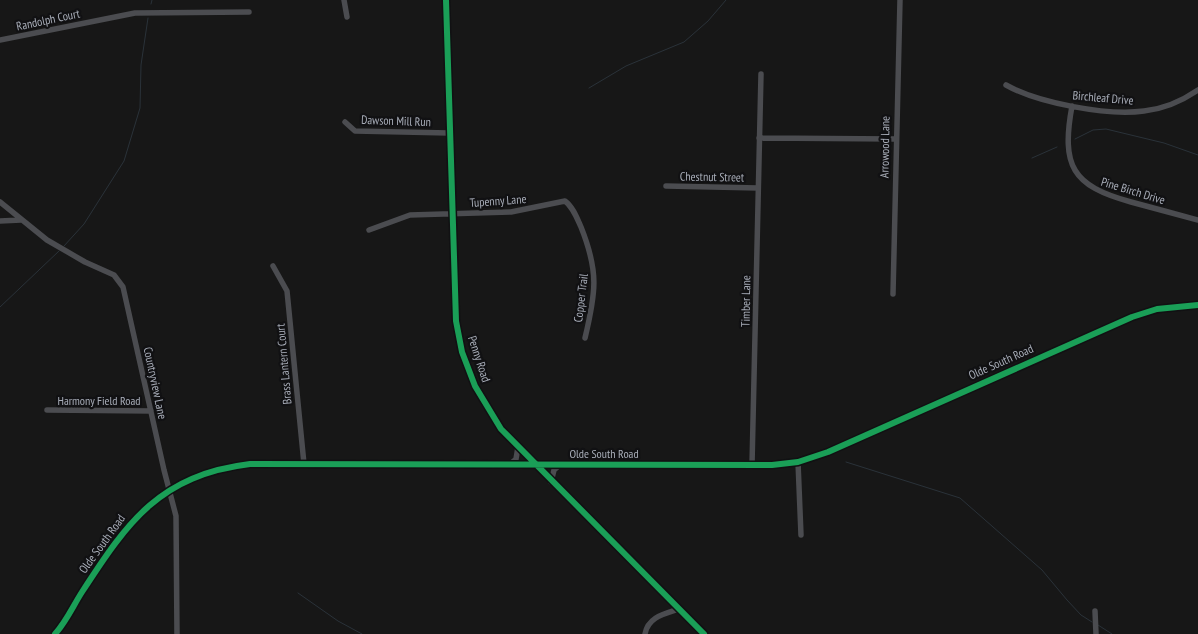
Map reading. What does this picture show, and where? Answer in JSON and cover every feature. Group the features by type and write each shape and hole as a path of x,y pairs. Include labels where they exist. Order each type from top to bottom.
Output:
{"street":[{"path":"344,0 347,17"},
{"name":"Penny Road","path":"446,0 456,321 462,352 475,386 489,412 535,466 704,634"},
{"name":"Arrowood Lane","path":"893,294 895,139 900,0"},
{"name":"Randolph Court","path":"0,40 135,13 249,12"},
{"name":"Timber Lane","path":"752,465 761,74"},
{"name":"Birchleaf Drive","path":"1006,85 1032,98 1072,106 1117,111 1145,111 1173,104 1198,90"},
{"name":"Pine Birch Drive","path":"1072,106 1068,148 1074,168 1086,183 1106,195 1198,220"},
{"name":"Dawson Mill Run","path":"345,122 355,131 449,133"},
{"path":"760,138 895,139"},
{"name":"Chestnut Street","path":"666,186 758,188"},
{"name":"Tupenny Lane","path":"369,230 402,217 525,211 560,201 570,204"},
{"name":"Countryview Lane","path":"0,202 21,220 68,252 114,275 123,287 176,516 178,540 178,634"},
{"name":"Copper Trail","path":"570,204 595,268 594,294 585,338"},
{"path":"0,221 21,220"},
{"name":"Brass Lantern Court","path":"273,266 287,291 304,464"},
{"name":"Olde South Road","path":"55,634 120,535 147,506 169,489 194,477 230,467 304,464 560,466 752,465 798,462 828,452 1132,317 1157,309 1198,305"},
{"name":"Harmony Field Road","path":"47,410 151,411"},
{"path":"510,465 516,459 518,447"},
{"path":"798,462 802,535"},
{"path":"551,482 554,470 560,466"},
{"path":"645,634 647,625 654,618 679,609"},
{"path":"1095,611 1096,634"}],"waterway":[{"path":"151,4 152,0"},
{"path":"589,88 626,66 684,42 708,21 726,0"},
{"path":"64,246 84,224 124,161 140,108 141,65 148,18"},
{"path":"1075,139 1093,130 1106,129 1164,143 1198,155"},
{"path":"1032,158 1057,147"},
{"path":"0,307 59,251"},
{"path":"846,462 960,498 1042,570 1081,615 1092,622"},
{"path":"298,593 338,621 362,634"},
{"path":"1098,625 1112,634"}],"cycle path":[{"path":"446,0 456,321 462,352 475,386 501,429 704,634"},
{"path":"55,634 99,567 132,523 169,491 192,479 219,470 250,464 772,465 798,462 828,452 1132,317 1157,309 1198,305"}]}
